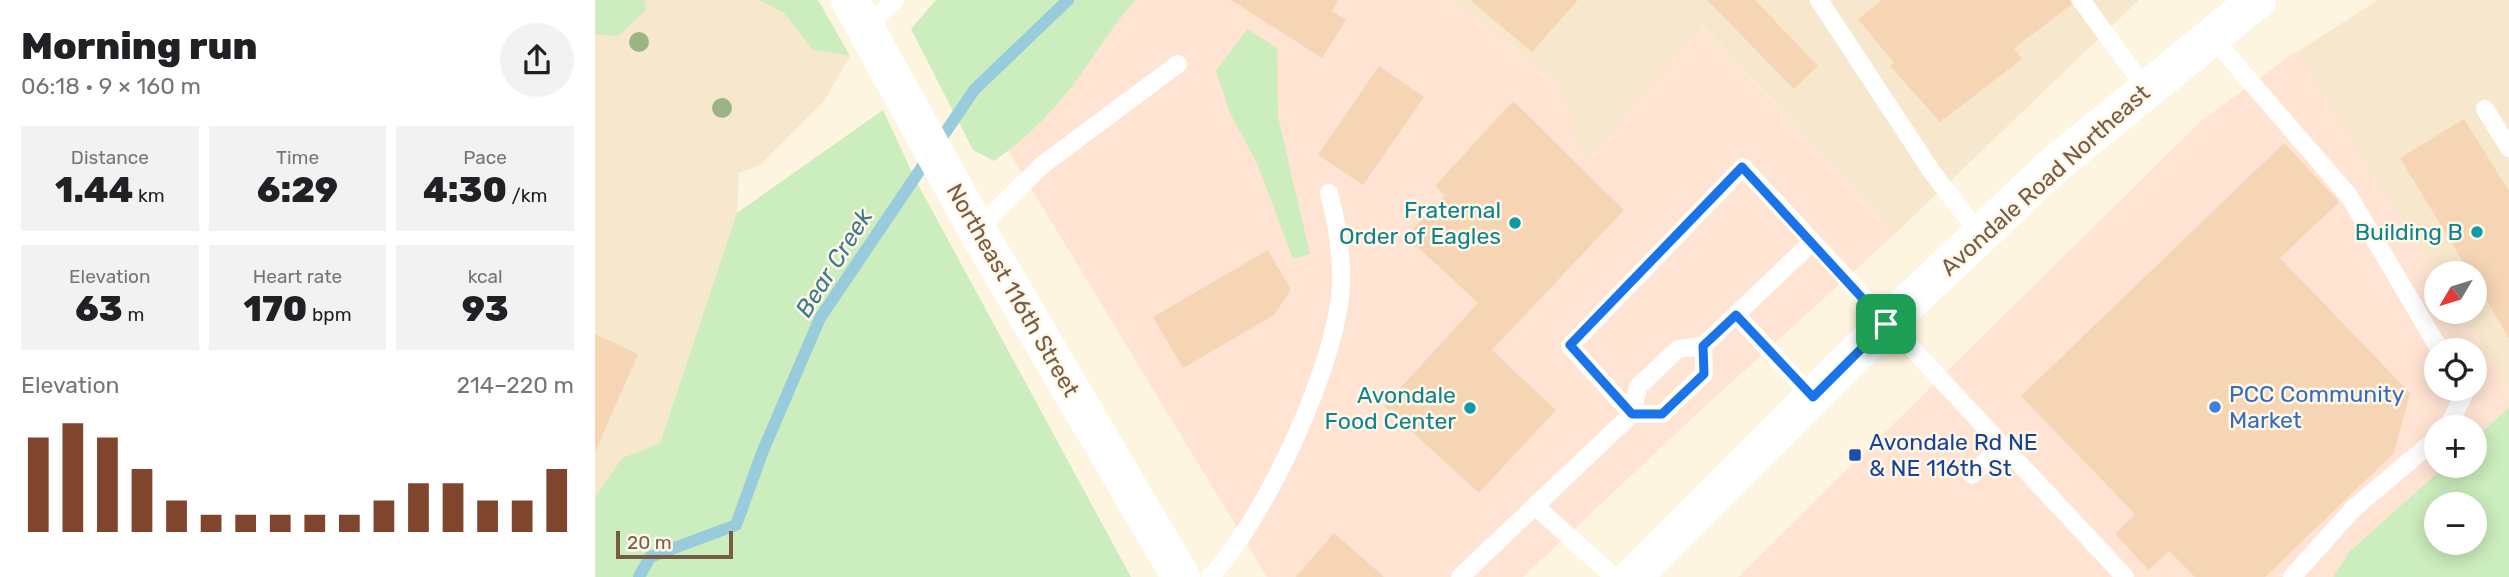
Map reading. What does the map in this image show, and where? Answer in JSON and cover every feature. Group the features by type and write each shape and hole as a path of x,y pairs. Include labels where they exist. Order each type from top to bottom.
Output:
{"main road":[{"name":"Avondale Road Northeast","path":"1633,577 1886,324 2052,167 2257,0"},
{"name":"Northeast 116th Street","path":"858,13 952,187 1181,577"}],"lane":[{"path":"858,13 895,0"},
{"path":"1819,0 1932,172 1981,236"},
{"path":"2081,0 2146,89"},
{"path":"2211,36 2349,196 2433,338"},
{"path":"977,230 1041,166 1178,64"},
{"path":"2485,109 2509,148"},
{"path":"1703,346 1704,374 1681,397 1662,414 1632,414 1570,345 1742,167 2125,577"},
{"path":"1210,577 1235,549 1286,458 1335,326 1341,285 1340,232 1329,193"},
{"path":"1460,577 1632,414 1637,387 1678,349 1703,346 1811,243"},
{"path":"1736,315 1813,397"},
{"path":"1972,475 2001,446"},
{"path":"2292,577 2354,508 2424,449"},
{"path":"1535,506 1614,577"}],"shaded area":[{"path":"595,0 818,0 850,56 825,100 760,165 739,173 737,213 660,443 622,458 595,497"},
{"path":"1122,0 1452,0 1558,81 1586,161 1701,25 1896,233 1523,577 1267,577 1003,142"},
{"path":"1452,0 2139,0 1896,233 1702,25 1585,162 1558,81"},
{"path":"2378,0 2509,0 2509,389 2487,354 2487,338 2477,338 2468,324 2487,324 2487,261 2428,261 2297,52"},
{"path":"2297,51 2428,261 2424,261 2424,324 2468,324 2477,338 2424,338 2424,401 2487,401 2487,354 2509,389 2509,407 2487,428 2487,415 2424,415 2424,478 2432,478 2350,551 2333,577 1738,577 2201,121"}],"green space":[{"path":"595,0 644,0 646,10 618,36 595,34"},
{"path":"759,0 818,0 850,56 813,50 784,13"},
{"path":"936,0 1136,0 1054,108 1026,136 994,161 973,150 911,29"},
{"path":"1247,29 1277,48 1278,117 1310,254 1293,259 1257,163 1230,113 1216,71"},
{"path":"883,110 915,179 1131,577 595,577 595,497 622,458 660,443 737,213"},
{"path":"2509,407 2509,577 2333,577 2350,551 2432,478 2487,478 2487,428"}],"building":[{"path":"1231,0 1339,0 1332,11 1346,20 1322,58"},
{"path":"1470,0 1578,0 1532,52"},
{"path":"1707,0 1755,0 1818,66 1794,89"},
{"path":"1882,0 2070,0 2071,5 2014,48 2022,59 1940,122 1890,66 1894,63 1858,19"},
{"path":"1379,66 1424,97 1363,185 1318,155"},
{"name":"Fraternal Order of Eagles","path":"1513,101 1624,210 1492,350 1556,410 1479,493 1384,406 1478,303 1406,236 1445,195 1435,186"},
{"name":"Building B","path":"2464,119 2509,191 2509,338 2487,301 2487,261 2463,261 2400,158"},
{"path":"2284,143 2339,202 2280,258 2410,393 2394,453 2265,577 2195,577 2169,551 2149,570 2115,534 2135,514 2021,396"},
{"path":"1268,250 1291,290 1274,315 1183,368 1153,317"},
{"path":"595,334 638,354 595,452"},
{"path":"1334,533 1384,577 1296,577"}],"waterway":[{"name":"Bear Creek","path":"639,577 650,557 736,525 762,453 820,318 974,90 1068,0"}],"place":[{"name":"Fraternal Order of Eagles","path":"1515,223"},
{"name":"Building B","path":"2477,232"},
{"name":"PCC Community Market","path":"2215,407"},
{"name":"Avondale Food Center","path":"1470,408"},
{"name":"Avondale Rd NE & NE 116th St","path":"1855,455"}],"route":[{"path":"1742,167 1886,324 1813,397 1736,315 1703,346 1704,374 1662,414 1632,414 1570,345 1742,167"}]}
